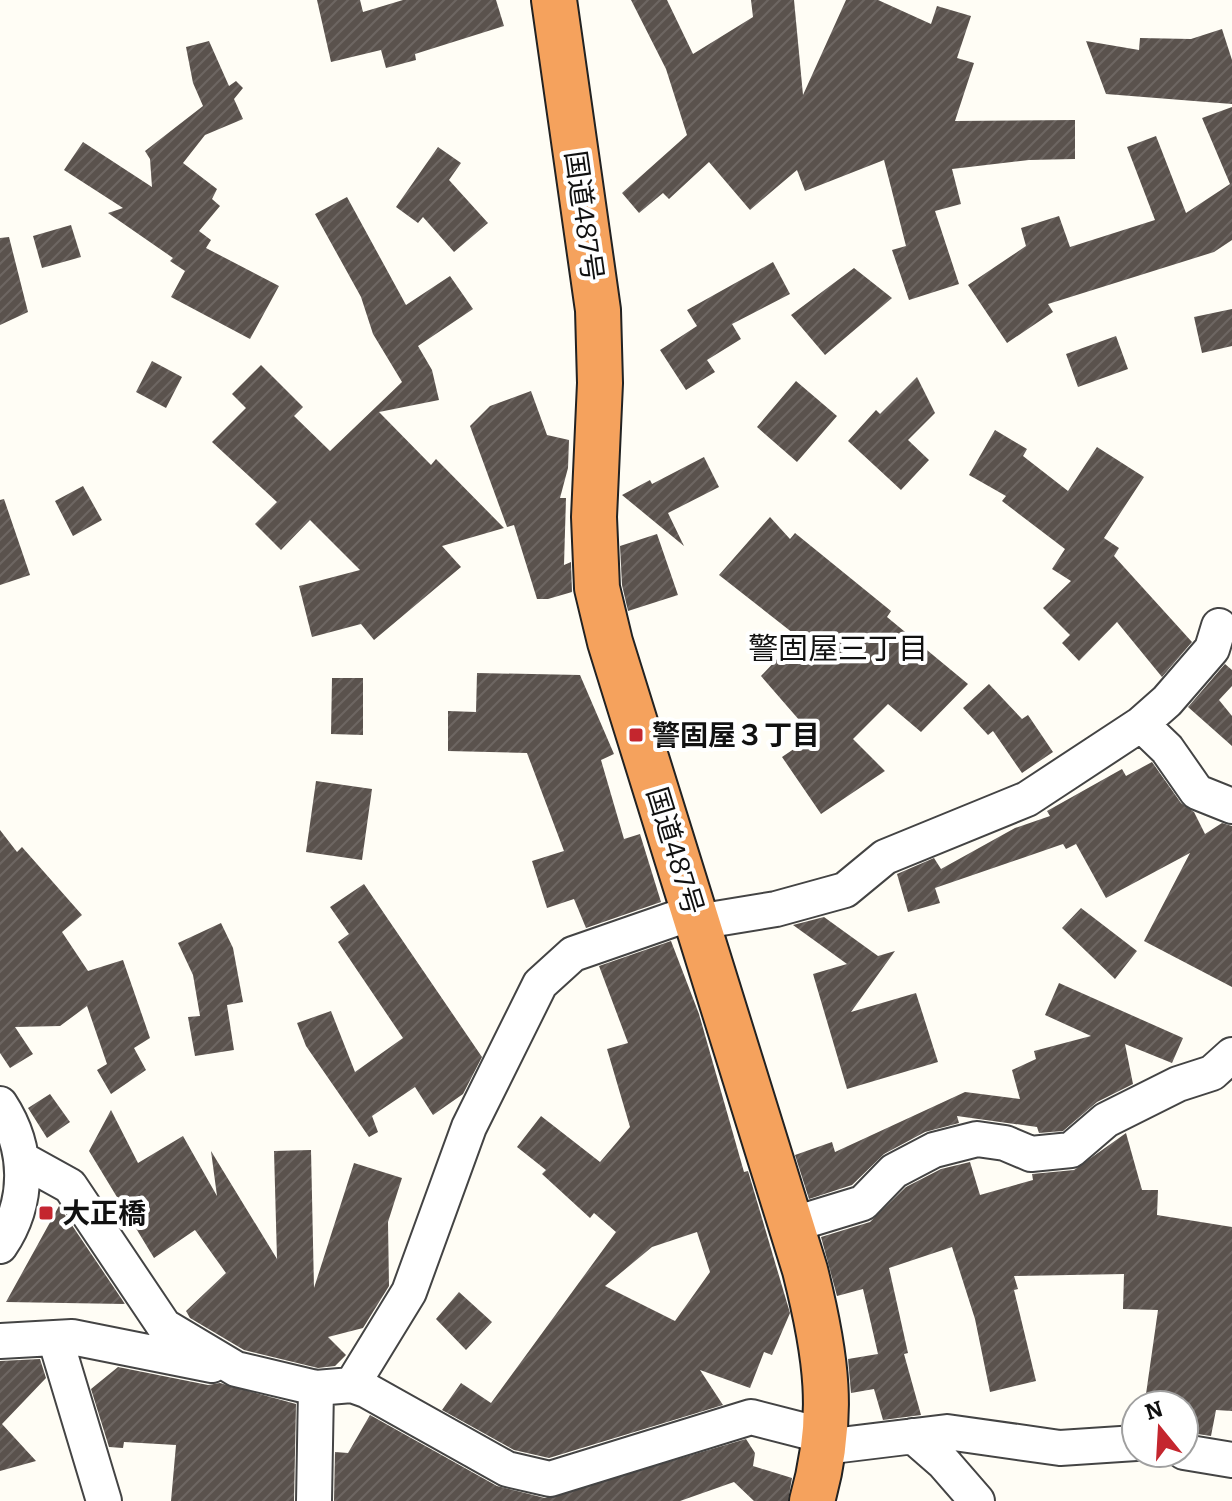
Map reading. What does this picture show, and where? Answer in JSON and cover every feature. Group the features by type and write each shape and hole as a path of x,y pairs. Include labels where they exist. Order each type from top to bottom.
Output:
{"highway":[{"name":"国道487号","path":"554,0 598,310 600,383 594,517 597,588 610,642 791,1225 824,1343 824,1442 812,1501"}],"street":[{"path":"352,1385 409,1292 469,1127 540,984 573,954 696,917 776,909 845,890 885,857 1027,799 1141,724 1212,649 1219,626"},
{"path":"1141,724 1167,749 1197,792 1232,806"},
{"path":"791,1225 863,1203 894,1171 934,1150 977,1139 1005,1143 1031,1154 1071,1150 1106,1120 1178,1084 1212,1073 1232,1055"},
{"path":"0,1104 23,1160 23,1196 9,1233 0,1246"},
{"path":"23,1160 70,1186 164,1326 236,1369"},
{"path":"0,1341 72,1337 316,1388 352,1385 550,1490 751,1417 824,1442 947,1432 1060,1448 1120,1444"},
{"path":"55,1338 104,1501"},
{"path":"314,1501 316,1388"},
{"path":"913,1436 944,1463 977,1501"},
{"path":"1200,1455 1232,1460"}],"building":[{"path":"317,0 360,0 363,12 403,0 496,0 504,26 415,54 416,60 386,68 381,50 331,62"},
{"path":"631,0 667,0 693,54 753,17 751,0 794,0 803,95 846,0 878,0 931,24 937,6 971,16 957,58 974,63 955,121 1075,120 1075,159 1029,160 952,169 961,204 935,211 959,284 909,300 892,250 906,246 884,160 805,191 797,170 750,210 709,162 669,199 663,193 639,213 622,193 687,135 666,69"},
{"path":"1222,29 1232,60 1232,104 1106,94 1086,41 1139,50 1140,38 1191,39"},
{"path":"209,41 229,86 236,81 243,88 234,99 243,119 205,135 183,163 217,189 212,199 220,206 199,231 211,240 206,248 279,286 250,339 171,297 185,271 170,261 173,258 108,213 123,208 64,170 83,142 152,187 150,159 145,151 203,106 193,83 186,47"},
{"path":"1232,107 1232,240 1214,252 1048,304 1053,312 1007,343 968,285 1026,246 1021,228 1059,216 1070,247 1155,220 1127,147 1156,136 1186,213 1230,184 1202,118"},
{"path":"438,147 461,163 449,180 488,223 454,252 423,217 418,223 396,207"},
{"path":"347,197 406,305 450,276 473,309 418,346 432,370 439,400 379,412 431,465 436,459 504,528 442,546 461,567 374,640 361,624 312,637 299,586 360,570 310,520 281,550 255,524 277,502 212,442 246,408 232,394 261,365 303,407 294,416 330,451 402,382 373,334 361,297 315,214"},
{"path":"71,225 81,257 42,268 33,236"},
{"path":"9,237 28,312 0,325 0,238"},
{"path":"773,262 790,294 732,324 741,339 707,360 715,372 686,390 660,350 697,326 687,310"},
{"path":"854,268 892,298 825,355 791,315"},
{"path":"1232,309 1232,346 1202,353 1194,317"},
{"path":"1116,336 1128,369 1078,387 1066,354"},
{"path":"152,361 182,377 166,408 136,392"},
{"path":"917,377 935,413 908,440 929,460 901,490 848,441 876,410 880,414"},
{"path":"796,381 837,416 797,462 757,427"},
{"path":"531,391 547,435 569,440 568,468 560,498 566,498 564,565 571,562 572,592 548,599 537,599 514,525 507,527 470,426 490,406"},
{"path":"995,430 1027,449 1023,456 1068,491 1097,447 1144,477 1104,538 1119,548 1114,556 1192,642 1162,677 1117,622 1079,661 1062,643 1070,635 1043,608 1071,581 1052,569 1065,549 1002,501 1006,496 969,475"},
{"path":"704,457 719,487 668,513 684,546 622,495 650,480 652,484"},
{"path":"83,486 102,520 73,536 55,501"},
{"path":"4,499 30,575 0,585 0,500"},
{"path":"770,517 790,539 795,533 891,611 887,617 968,684 921,732 888,704 853,739 885,771 821,814 782,757 813,736 761,676 798,637 719,575"},
{"path":"657,534 678,595 628,611 622,585 620,546"},
{"path":"1225,664 1232,670 1232,686 1219,700 1232,716 1232,746 1188,707"},
{"path":"477,673 580,675 614,754 601,760 624,839 640,834 661,902 586,928 574,899 547,908 532,861 564,851 527,753 448,751 448,711 476,712"},
{"path":"332,678 363,678 363,735 331,734"},
{"path":"989,684 1022,719 1028,715 1053,752 1022,773 993,731 988,735 963,708"},
{"path":"1152,762 1181,803 1194,812 1205,834 1222,823 1232,826 1232,987 1144,941 1190,853 1106,898 1076,844 1066,849 1063,844 935,888 940,903 908,912 897,874 934,858 941,869 1015,828 1050,816 1047,811 1122,769 1126,776"},
{"path":"316,781 372,789 362,860 306,852"},
{"path":"0,830 17,852 22,847 82,915 62,932 88,971 123,960 150,1038 134,1048 146,1070 111,1094 97,1070 107,1064 87,1006 60,1026 15,1027 33,1054 10,1068 0,1053"},
{"path":"364,884 482,1057 463,1094 433,1115 415,1087 372,1116 378,1132 369,1137 306,1046 297,1023 331,1011 355,1072 403,1038 338,942 349,934 330,907"},
{"path":"1081,908 1137,951 1115,979 1062,928"},
{"path":"824,917 878,956 895,951 851,1012 916,993 938,1062 847,1089 813,974 847,964 793,925"},
{"path":"221,923 233,948 243,1002 227,1005 234,1050 195,1056 188,1017 200,1016 193,975 178,943"},
{"path":"671,941 699,1014 744,1172 748,1171 790,1313 772,1355 764,1352 750,1388 700,1370 723,1405 549,1458 514,1450 442,1410 461,1383 491,1403 616,1232 594,1213 590,1218 542,1174 546,1170 517,1147 541,1116 600,1162 630,1127 607,1049 628,1043 599,966","holes":["697,1232 710,1272 675,1321 605,1286 652,1247"]},
{"path":"1059,983 1183,1038 1172,1063 1125,1044 1133,1084 1097,1102 1063,1131 1039,1133 1037,1127 957,1116 959,1123 925,1132 884,1154 852,1185 809,1199 795,1155 832,1142 835,1152 965,1092 1020,1099 1012,1070 1036,1059 1034,1051 1091,1036 1045,1015"},
{"path":"50,1094 70,1122 47,1138 28,1108"},
{"path":"111,1110 138,1163 183,1136 217,1196 211,1151 277,1259 274,1151 311,1150 314,1288 354,1163 402,1178 388,1222 389,1286 363,1328 328,1337 346,1355 335,1366 318,1368 244,1350 190,1318 186,1311 226,1273 195,1230 154,1258 89,1151"},
{"path":"1126,1133 1142,1190 1158,1190 1157,1215 1232,1227 1232,1411 1216,1410 1211,1436 1200,1434 1200,1389 1147,1389 1158,1310 1123,1309 1124,1274 1014,1276 1018,1289 1014,1290 1036,1381 990,1392 975,1319 952,1247 889,1268 908,1353 904,1354 921,1415 883,1420 874,1389 851,1393 848,1359 878,1354 863,1289 837,1296 821,1237 870,1222 906,1187 941,1169 970,1162 980,1195 1033,1180 1032,1174 1074,1170"},
{"path":"59,1206 125,1304 6,1302"},
{"path":"459,1292 492,1322 466,1350 436,1319"},
{"path":"40,1359 46,1378 2,1424 36,1461 0,1471 0,1361"},
{"path":"118,1367 208,1385 220,1383 296,1404 294,1501 171,1501 176,1445 124,1442 123,1448 109,1447 91,1389"},
{"path":"370,1415 497,1486 545,1498 746,1439 755,1453 753,1466 792,1478 788,1501 754,1501 734,1482 680,1501 334,1501 335,1452 348,1453"}],"place":[{"name":"警固屋３丁目","path":"636,735"},
{"name":"大正橋","path":"46,1213"}],"district":[{"name":"警固屋三丁目","path":"838,649"}]}
